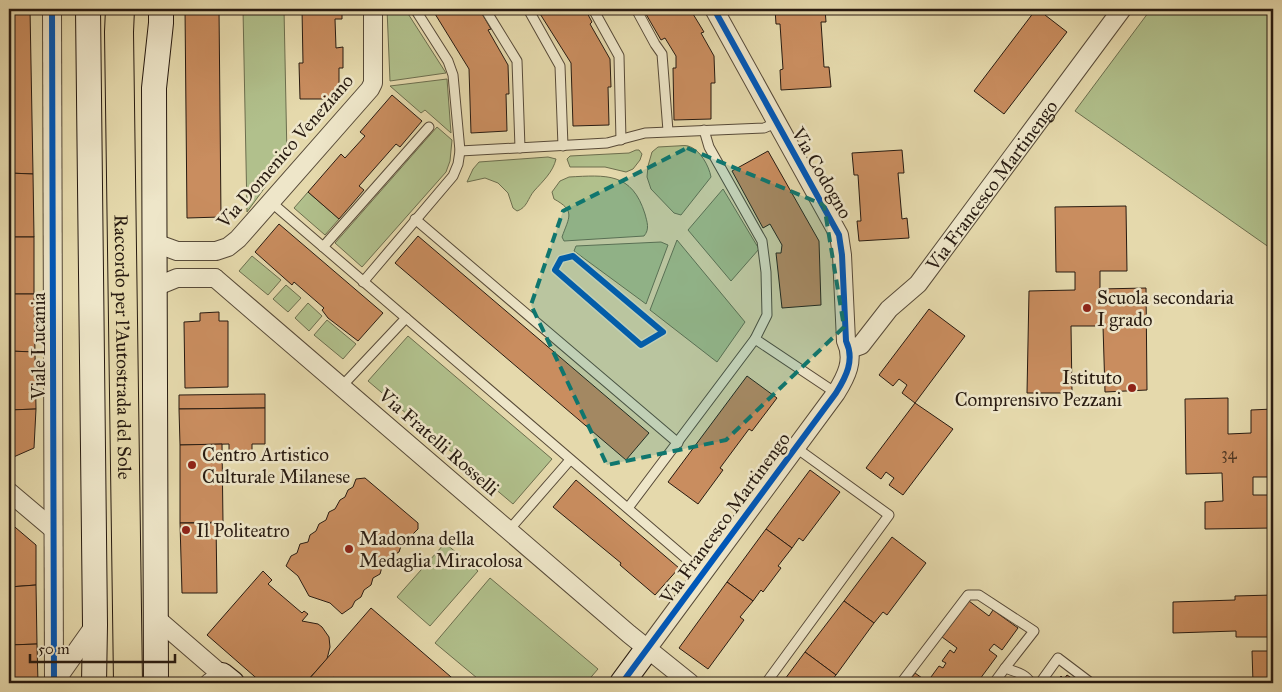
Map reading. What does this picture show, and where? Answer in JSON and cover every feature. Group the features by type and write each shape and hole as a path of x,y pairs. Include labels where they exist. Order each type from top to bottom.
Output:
{"highway":[{"name":"Raccordo per l'Autostrada del Sole","path":"120,9 128,683"}],"main road":[{"path":"88,9 95,625 94,683"},
{"path":"156,683 154,88 161,9"},
{"name":"Via Francesco Martinengo","path":"622,683 647,649"}],"street":[{"name":"Viale Lucania","path":"52,9 54,683"},
{"name":"Via Domenico Veneziano","path":"155,243 177,251 216,251 228,247 272,203 370,90 373,83 373,9"},
{"name":"Via Codogno","path":"714,9 840,235 846,341 850,349 850,368"},
{"name":"Via Francesco Martinengo","path":"850,349 861,345 889,309 918,284 1122,9"},
{"name":"Via Domenico Veneziano","path":"215,278 216,251"},
{"path":"155,287 178,278 215,278"},
{"name":"Via Fratelli Rosselli","path":"215,278 647,649 690,683"},
{"name":"Via Francesco Martinengo","path":"647,649 836,393 850,368"},
{"path":"9,492 53,529"},
{"path":"156,618 221,680"},
{"name":"Viale Lucania","path":"54,683 95,625"}],"lane":[{"path":"363,282 453,176 458,164 460,151 453,75 448,62 415,9"},
{"path":"485,9 517,61 520,148"},
{"path":"528,9 560,66 563,146"},
{"path":"593,9 619,56 621,140"},
{"path":"636,9 662,54 668,131"},
{"path":"460,151 607,143 645,133 764,128 776,123"},
{"path":"323,247 429,127"},
{"path":"628,508 755,339 767,315 766,272 762,240 709,147 704,130"},
{"path":"272,203 703,573"},
{"path":"415,219 678,443"},
{"path":"342,386 406,318"},
{"path":"755,339 836,393"},
{"name":"Via Francesco Martinengo","path":"766,683 889,515 796,447"},
{"path":"509,530 570,460"},
{"path":"901,683 968,595 979,595 1034,631 994,683"},
{"path":"1040,683 1058,658 1091,683"},
{"path":"1005,668 1022,674 1031,683"}],"highlighted area":[{"path":"687,148 824,205 844,327 726,440 607,465 531,305 563,211"}],"green space":[{"path":"243,9 284,9 287,157 247,212"},
{"path":"387,9 405,9 446,73 390,81"},
{"path":"1151,9 1273,9 1273,250 1075,111"},
{"path":"447,79 451,133 425,110 421,113 390,86"},
{"path":"437,127 452,140 450,161 446,172 362,267 335,243"},
{"path":"684,146 692,148 700,154 706,163 711,177 681,215 674,213 651,189 647,177 652,152 658,147"},
{"path":"639,150 642,154 640,160 633,169 626,172 605,167 570,167 567,159 570,156 629,153"},
{"path":"548,157 556,159 553,168 525,205 517,211 513,208 508,193 498,183 485,178 467,182 473,169 479,162"},
{"path":"569,177 606,177 625,183 640,200 647,223 644,236 564,241 562,237 569,215 566,207 554,199 552,192 560,181"},
{"path":"723,189 759,249 731,281 688,230"},
{"path":"308,192 339,219 325,235 294,208"},
{"path":"677,240 745,322 717,362 650,310"},
{"path":"661,242 668,245 646,304 574,251 576,246"},
{"path":"252,256 281,280 268,295 239,271"},
{"path":"286,285 301,298 288,312 273,299"},
{"path":"308,303 322,316 309,331 295,318"},
{"path":"327,320 356,344 343,359 314,335"},
{"path":"408,336 552,459 513,504 368,381"},
{"path":"445,543 478,571 430,626 397,597"},
{"path":"490,578 598,669 586,683 483,683 435,643"}],"building":[{"path":"9,9 30,9 33,174 9,173"},
{"path":"185,9 219,9 221,217 187,218"},
{"path":"302,9 342,9 342,19 335,19 336,48 343,47 343,68 339,68 339,99 300,99 299,63 303,63"},
{"path":"432,9 476,9 477,12 480,10 491,29 488,30 508,65 509,94 506,94 507,131 471,133 469,69"},
{"path":"537,9 585,9 592,22 590,24 610,59 611,87 608,87 609,125 573,126 571,63"},
{"path":"643,9 690,9 704,32 701,33 714,56 715,83 711,83 711,119 674,120 673,68 676,68 676,56 665,38 661,40"},
{"path":"775,9 825,9 826,22 821,22 824,67 829,67 831,87 781,90 780,70 783,69 780,24 776,24"},
{"path":"1030,9 1050,9 1045,15 1067,32 1004,114 974,91 1034,12"},
{"path":"392,95 422,121 400,147 396,144 359,186 364,190 339,219 308,192 341,154 345,158 365,136 360,132"},
{"path":"902,150 904,173 898,173 902,219 907,218 909,238 859,241 857,221 861,221 858,175 854,175 852,153"},
{"path":"768,151 819,241 821,305 782,308 776,253 781,253 782,245 770,224 763,228 732,171"},
{"path":"9,173 33,174 34,237 9,237"},
{"name":"Scuola secondaria I grado","path":"1126,206 1127,271 1100,271 1100,289 1146,288 1147,390 1105,392 1103,326 1071,326 1072,393 1027,393 1029,291 1075,290 1075,272 1056,272 1055,207"},
{"path":"279,224 383,313 358,341 328,318 322,310 324,308 294,282 292,285 255,252"},
{"path":"418,236 649,433 626,460 395,263"},
{"path":"9,237 34,237 34,294 9,294"},
{"path":"9,294 34,294 35,352 9,351"},
{"path":"929,309 965,336 915,403 902,393 907,385 899,379 893,386 879,375"},
{"path":"219,312 219,321 228,321 228,387 185,388 184,322 200,321 200,313"},
{"path":"9,351 35,352 36,409 9,410"},
{"path":"747,376 777,398 752,431 749,429 720,468 723,470 698,504 668,482"},
{"path":"265,394 265,408 179,409 179,395"},
{"path":"1228,398 1228,434 1251,433 1251,410 1273,409 1273,477 1253,477 1253,495 1273,495 1273,528 1205,529 1205,502 1223,501 1222,473 1186,474 1185,399"},
{"path":"915,403 953,429 903,495 889,485 894,478 886,472 881,479 866,468"},
{"path":"265,408 265,444 252,444 252,457 229,457 229,444 180,445 179,409"},
{"path":"36,409 34,448 9,459 9,410"},
{"path":"222,444 223,522 180,523 180,445"},
{"path":"810,470 840,492 803,541 799,538 792,548 766,529"},
{"name":"Madonna della Medaglia Miracolosa","path":"365,478 418,523 418,529 401,546 399,552 392,556 390,563 382,567 380,574 373,578 371,585 364,590 361,597 342,614 330,603 309,596 298,576 286,566 291,556 297,553 300,544 308,542 310,535 316,531 319,524 326,520 329,512 335,509 340,500 345,497 348,490 353,487 356,479"},
{"path":"576,480 679,568 655,595 620,565 621,563 553,507"},
{"path":"9,522 36,545 36,585 9,587"},
{"path":"180,523 216,523 217,593 182,593"},
{"path":"766,529 792,548 778,566 781,568 763,592 761,590 753,601 727,582"},
{"path":"892,537 926,563 887,615 883,612 874,623 844,601"},
{"path":"263,571 272,580 268,584 302,613 304,611 308,614 302,621 318,624 329,637 330,647 327,659 305,683 262,683 207,635"},
{"path":"727,582 753,601 740,617 744,620 708,669 679,648"},
{"path":"36,585 37,644 9,645 9,587"},
{"path":"1273,595 1273,683 1253,683 1252,651 1270,651 1270,637 1236,637 1236,631 1173,633 1173,602 1235,600 1235,596"},
{"path":"844,601 874,623 836,675 805,652"},
{"path":"969,601 989,616 993,610 1018,628 1002,650 994,644 989,650 997,656 977,683 932,683 934,679 931,677 939,666 943,668 946,663 942,661 950,650 954,653 957,648 942,637"},
{"path":"371,608 458,683 396,683 393,680 390,683 340,683 333,677 328,683 316,683 310,678"},
{"path":"37,644 38,683 9,683 9,645"},
{"path":"805,652 836,675 829,683 782,683"},
{"path":"915,673 929,683 908,683"},
{"path":"1067,675 1079,683 1056,683 1061,676 1064,679"}],"cycle path":[{"path":"52,9 54,683"},
{"path":"622,683 836,393 846,375 850,355 846,341 842,255 839,235 714,9"},
{"path":"573,256 663,332 641,345 555,270 561,259 573,256"}],"place":[{"name":"Scuola secondaria I grado","path":"1087,308"},
{"name":"Istituto Comprensivo Pezzani","path":"1132,388"},
{"name":"Centro Artistico Culturale Milanese","path":"192,465"},
{"name":"Il Politeatro","path":"186,530"},
{"name":"Madonna della Medaglia Miracolosa","path":"349,549"}]}
